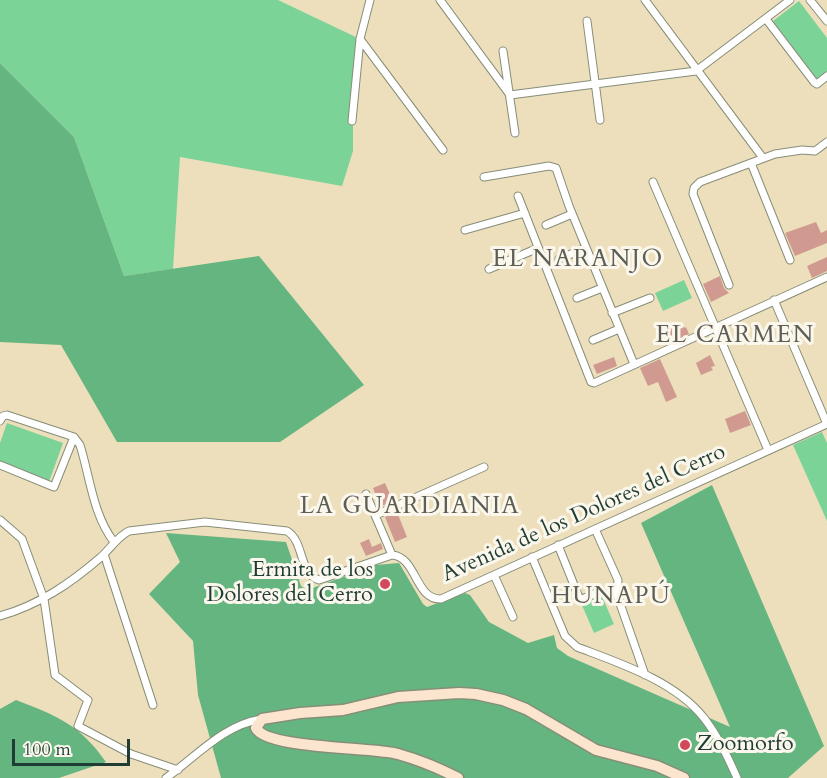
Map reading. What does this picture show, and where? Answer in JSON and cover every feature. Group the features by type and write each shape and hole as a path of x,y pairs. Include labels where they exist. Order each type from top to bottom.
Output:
{"street":[{"path":"352,121 360,39 370,0"},
{"path":"440,0 510,95"},
{"path":"645,0 763,158"},
{"path":"510,95 696,71 789,0"},
{"path":"810,0 827,21"},
{"path":"765,19 815,84 827,76"},
{"path":"587,21 600,120"},
{"path":"360,39 443,150"},
{"path":"503,51 515,133"},
{"path":"729,285 693,190 700,182 763,158 802,150 815,151 827,142"},
{"path":"751,163 790,260"},
{"path":"484,177 552,166 556,168 634,364"},
{"path":"653,182 768,450"},
{"path":"518,196 591,381 597,383 827,277"},
{"path":"465,230 525,213"},
{"path":"546,225 573,214"},
{"path":"489,269 538,248"},
{"path":"559,259 586,248"},
{"path":"577,298 602,288"},
{"path":"612,313 650,298"},
{"path":"774,300 827,424"},
{"path":"593,340 619,329"},
{"path":"0,421 3,416 7,415 74,437 80,445 98,510 114,542"},
{"name":"Avenida de los Dolores del Cerro","path":"392,555 401,557 426,594 437,599 827,424"},
{"path":"0,465 52,487 55,485 74,437"},
{"path":"376,515 484,467"},
{"path":"0,616 44,600 104,554 122,535 138,528 205,522 283,530 291,533 296,539 308,572 319,580 392,555 366,494"},
{"path":"0,520 22,539 44,600 55,674 88,700 78,726 131,754 178,770"},
{"path":"595,529 618,580 617,595 645,675"},
{"path":"558,545 580,600 601,591"},
{"path":"104,554 153,705"},
{"path":"532,557 565,636 570,642 576,647 669,687 702,716 724,748 737,778"},
{"path":"494,575 513,618"},
{"path":"166,778 226,733 245,722 300,713 343,710 398,697 459,693 503,700 526,709 596,750 657,766 684,778"},
{"path":"262,719 256,728 263,736 290,744 346,747 397,754 435,767 458,778"}],"green space":[{"path":"0,0 278,0 360,39 353,107 353,151 342,186 180,157 173,269 124,276 74,137 0,63"},
{"path":"799,1 827,38 827,73 817,80 773,21"},
{"path":"0,63 74,137 124,276 259,256 364,385 280,442 117,442 61,345 0,342"},
{"path":"684,280 692,298 663,311 655,293"},
{"path":"7,423 63,443 49,482 0,463 0,443"},
{"path":"822,432 827,443 827,521 793,445"},
{"path":"712,485 824,746 788,778 221,778 198,695 193,641 149,594 180,562 166,533 286,542 301,586 307,590 376,565 399,563 427,607 465,593 470,595 489,622 528,643 554,635 557,648 568,656 730,727 641,523"},
{"path":"601,594 614,624 594,633 581,603"},
{"path":"16,700 67,723 87,739 106,762 59,778 0,778 0,709"}],"building":[{"path":"816,222 821,233 827,230 827,243 795,256 785,233"},
{"path":"827,257 827,271 812,278 807,266"},
{"path":"720,276 724,288 729,293 711,302 703,284"},
{"path":"682,324 689,334 671,342 666,330"},
{"path":"710,355 715,366 711,367 713,370 701,375 696,363"},
{"path":"614,357 617,366 597,374 593,365"},
{"path":"660,359 677,397 666,402 658,382 648,386 640,368"},
{"path":"745,411 751,425 730,433 725,419"},
{"path":"385,483 393,501 380,507 373,488"},
{"path":"397,512 407,537 395,542 385,517"},
{"path":"369,539 372,547 381,543 383,549 366,556 360,543"}],"place":[{"name":"Ermita de los Dolores del Cerro","path":"385,584"},
{"name":"Zoomorfo","path":"685,745"}],"district":[{"name":"EL NARANJO","path":"578,260"},
{"name":"EL CARMEN","path":"735,336"},
{"name":"LA GUARDIANIA","path":"410,507"},
{"name":"HUNAPÚ","path":"611,597"}]}
